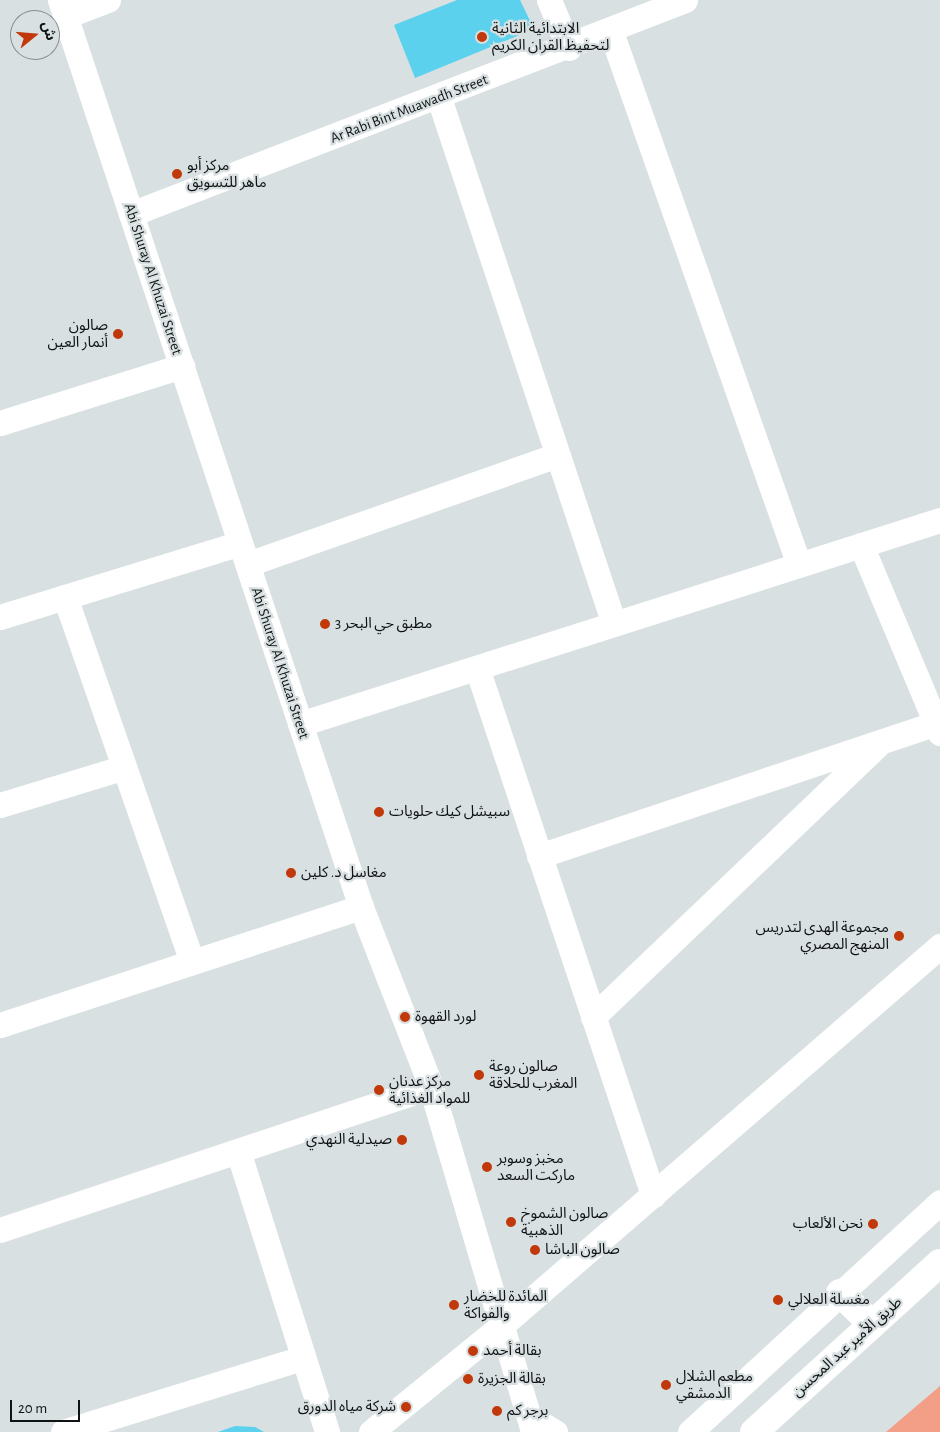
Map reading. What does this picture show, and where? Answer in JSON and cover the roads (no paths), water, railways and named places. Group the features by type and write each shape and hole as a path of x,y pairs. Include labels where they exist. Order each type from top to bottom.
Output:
{"main road":[{"name":"طريق الأمير عبد المحسن","path":"754,1432 940,1263"},
{"path":"840,1293 872,1324"}],"street":[{"path":"63,8 108,0"},
{"path":"549,0 569,48"},
{"name":"Ar Rabi Bint Muawadh Street","path":"131,214 611,32 685,0"},
{"name":"Abi Shuray Al Khuzai Street","path":"63,8 361,907 431,1087 501,1326 545,1431"},
{"path":"611,32 799,565"},
{"path":"439,98 614,624"},
{"path":"2,417 182,366"},
{"path":"0,617 66,597 244,553 557,455"},
{"path":"300,724 940,520"},
{"path":"539,856 882,741 938,728 862,546"},
{"path":"66,597 122,768 192,962"},
{"path":"476,668 653,1195"},
{"path":"593,1017 882,741"},
{"path":"0,804 122,768"},
{"path":"0,1025 361,907"},
{"path":"371,1432 501,1326 940,946"},
{"path":"0,1230 431,1087"},
{"path":"238,1151 327,1432"},
{"path":"690,1432 940,1202"},
{"path":"63,1432 302,1358"}],"place":[{"name":"الابتدائية الثانية لتحفيظ القران الكريم","path":"482,37"},
{"name":"مركز أبو ماهر للتسويق","path":"177,174"},
{"name":"صالون أنمار العين","path":"118,334"},
{"name":"مطبق حي البحر 3","path":"325,624"},
{"name":"سبيشل كيك حلويات","path":"379,812"},
{"name":"مغاسل د. كلين","path":"291,873"},
{"name":"مجموعة الهدى لتدريس المنهج المصري","path":"899,936"},
{"name":"لورد القهوة","path":"405,1017"},
{"name":"صالون روعة المغرب للحلاقة","path":"479,1075"},
{"name":"مركز عدنان للمواد الغذائية","path":"379,1090"},
{"name":"صيدلية النهدي","path":"402,1140"},
{"name":"مخبز وسوبر ماركت السعد","path":"487,1167"},
{"name":"صالون الشموخ الذهبية","path":"511,1222"},
{"name":"نحن الألعاب","path":"873,1224"},
{"name":"صالون الباشا","path":"535,1250"},
{"name":"مغسلة العلالي","path":"778,1300"},
{"name":"المائدة للخضار والفواكة","path":"454,1305"},
{"name":"بقالة أحمد","path":"473,1351"},
{"name":"بقالة الجزيرة","path":"468,1379"},
{"name":"مطعم الشلال الدمشقي","path":"666,1385"},
{"name":"شركة مياه الدورق","path":"406,1407"},
{"name":"برجر كم","path":"497,1411"}]}
